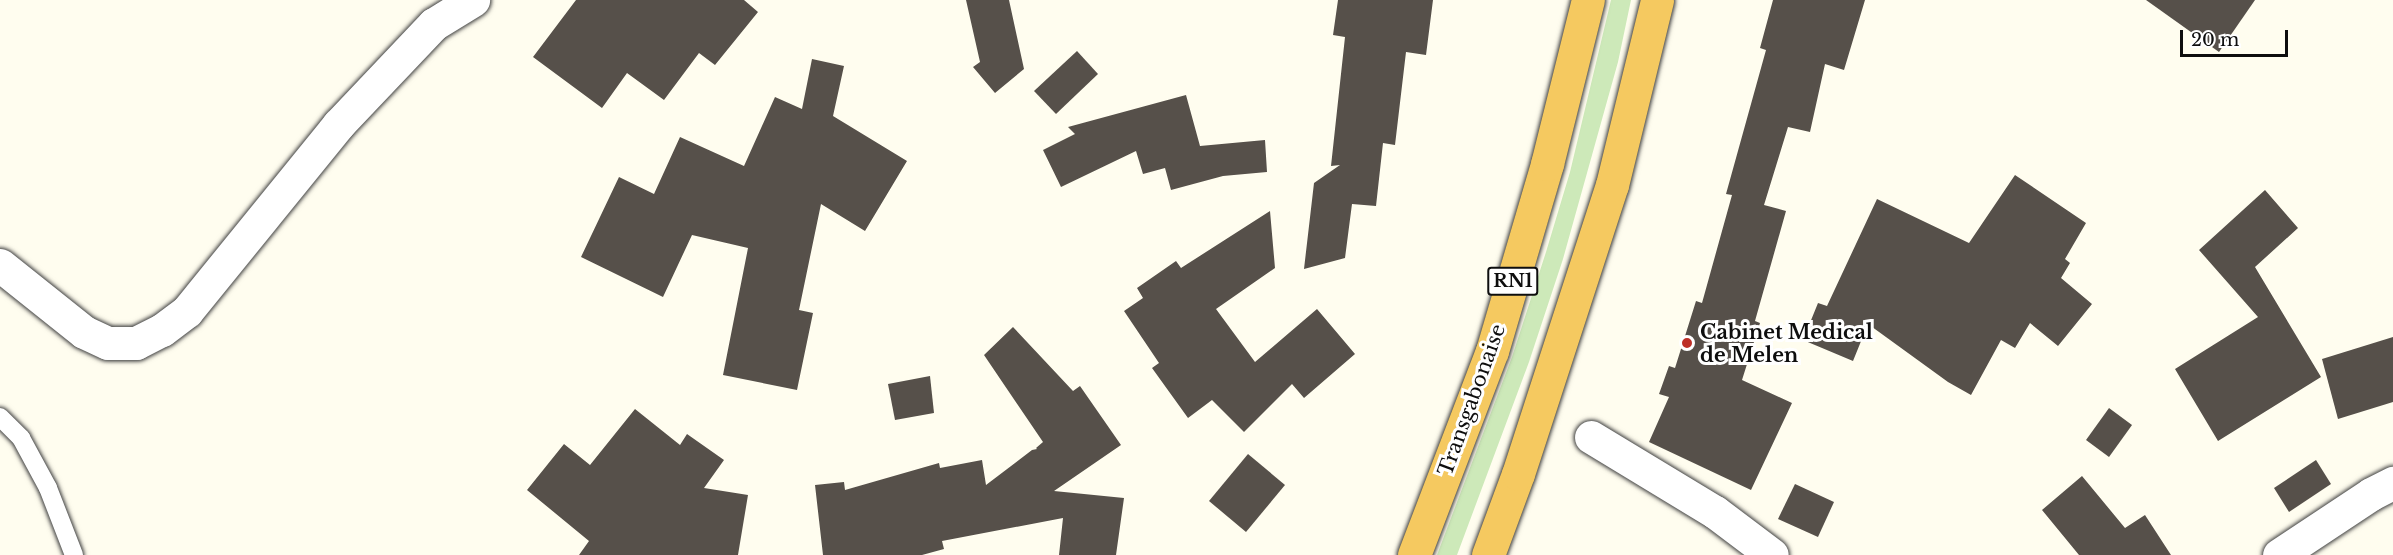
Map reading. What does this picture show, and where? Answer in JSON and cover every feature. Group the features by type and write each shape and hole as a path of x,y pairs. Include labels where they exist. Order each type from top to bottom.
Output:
{"highway":[{"name":"Transgabonaise","path":"1414,555 1492,351 1547,164 1588,0"},
{"path":"1488,555 1518,474 1609,195 1657,0"}],"street":[{"path":"0,265 84,332 108,343 136,343 162,330 187,311 338,124 434,24 473,0"},
{"path":"1591,437 1715,512 1772,555"},
{"path":"2279,555 2393,483"}],"lane":[{"path":"0,417 21,438 48,488 74,555"}],"green space":[{"path":"1611,0 1631,0 1618,62 1563,259 1529,362 1457,555 1437,555 1512,357 1546,252 1570,172"}],"building":[{"path":"576,0 744,0 758,12 715,65 699,53 664,100 627,73 602,108 533,57"},
{"path":"966,0 1009,0 1024,69 995,93 973,67 980,62"},
{"path":"1338,0 1433,0 1426,55 1406,52 1395,145 1383,143 1376,206 1352,204 1345,258 1304,269 1314,183 1340,165 1331,166 1345,37 1333,35"},
{"path":"1773,0 1865,0 1844,70 1825,64 1810,132 1788,127 1764,205 1786,211 1755,321 1760,323 1742,380 1792,403 1751,490 1649,442 1669,397 1659,394 1669,366 1675,368 1696,301 1702,303 1732,195 1726,194 1766,50 1760,48"},
{"path":"2146,0 2255,0 2219,52"},
{"path":"1077,51 1098,74 1056,114 1034,91"},
{"path":"812,59 844,66 833,116 907,161 865,231 821,204 799,310 813,313 797,390 723,375 748,248 692,235 663,297 581,257 619,177 654,194 680,137 744,166 775,97 802,109"},
{"path":"1186,95 1200,146 1265,140 1267,172 1223,176 1171,190 1165,168 1143,174 1136,151 1061,187 1043,150 1075,134 1068,127"},
{"path":"2015,175 2086,223 2065,259 2070,263 2061,278 2092,304 2058,346 2030,323 2015,348 2001,340 1971,395 1948,382 1868,324 1853,361 1803,340 1818,303 1827,306 1877,199 1969,243"},
{"path":"2265,190 2298,228 2255,267 2321,377 2218,441 2175,369 2258,317 2199,250"},
{"path":"1270,211 1275,268 1216,309 1255,362 1317,309 1355,354 1304,398 1292,384 1244,432 1212,400 1188,418 1152,368 1159,363 1124,311 1143,298 1137,288 1176,261 1181,268"},
{"path":"1013,327 1073,391 1080,386 1121,445 1054,491 1124,498 1116,555 1059,555 1063,518 942,541 944,549 922,555 823,555 815,485 844,482 845,490 939,463 940,468 982,460 986,485 1032,450 1037,449 1043,442 984,355"},
{"path":"2393,337 2393,402 2338,419 2322,359"},
{"path":"930,376 934,413 895,420 888,384"},
{"path":"2109,408 2132,425 2109,457 2086,440"},
{"path":"635,409 680,445 687,434 724,460 704,488 748,495 738,555 579,555 589,541 527,490 564,444 590,465"},
{"path":"1248,454 1285,485 1246,532 1209,501"},
{"path":"2316,460 2331,484 2289,512 2274,488"},
{"path":"2082,476 2125,528 2145,515 2171,555 2079,555 2042,510"},
{"path":"1795,484 1834,502 1818,537 1778,519"}],"place":[{"name":"Cabinet Medical de Melen","path":"1687,343"}]}
